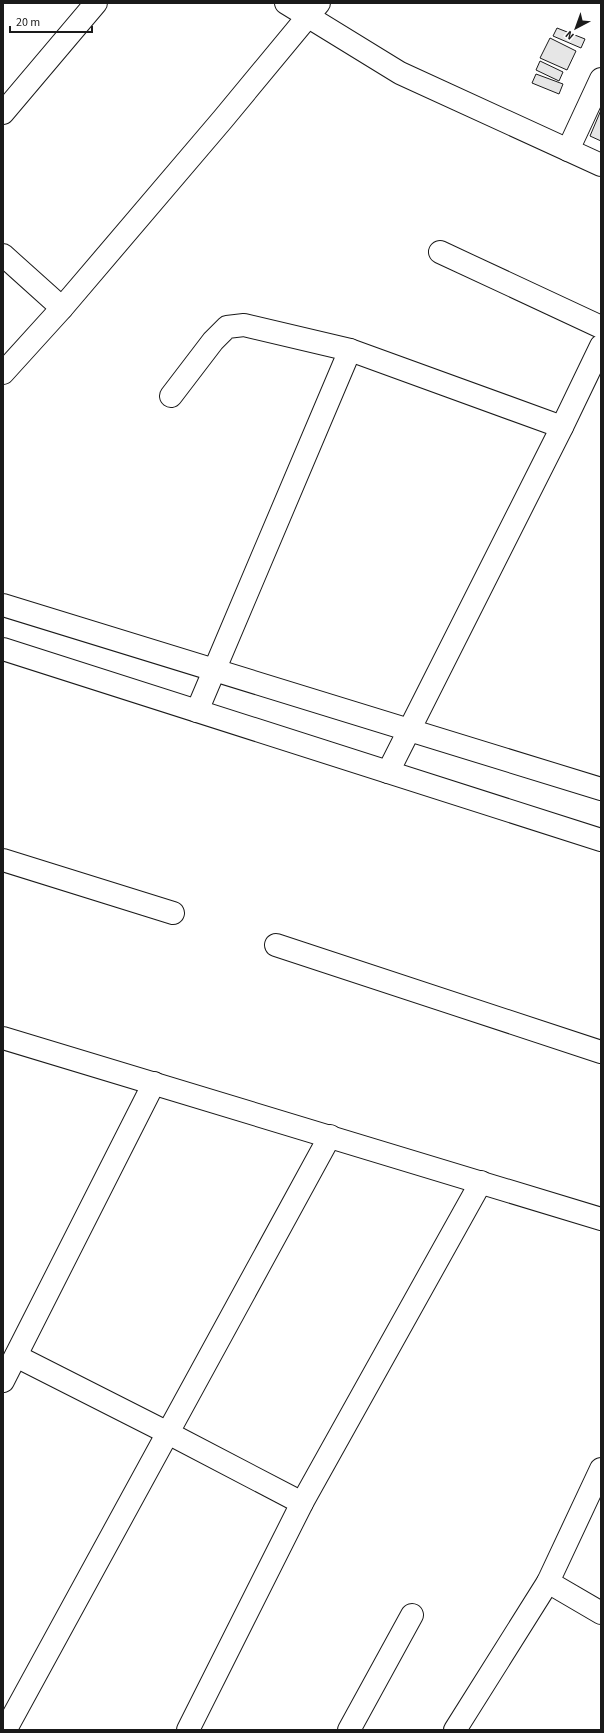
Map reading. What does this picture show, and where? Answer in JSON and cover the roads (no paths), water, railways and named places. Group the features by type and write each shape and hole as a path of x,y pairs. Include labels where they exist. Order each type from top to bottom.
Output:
{"street":[{"path":"3,113 96,3"},
{"path":"286,3 313,10 400,73 601,165"},
{"path":"3,373 62,308 223,119 313,10"},
{"path":"568,150 601,79"},
{"path":"440,252 601,327"},
{"path":"3,255 62,308"},
{"path":"171,396 213,341 228,327 244,324 350,350 562,427"},
{"path":"388,772 562,427 601,346"},
{"path":"198,711 350,350"},
{"path":"3,605 601,789"},
{"path":"3,649 601,840"},
{"path":"3,860 173,913"},
{"path":"276,945 601,1052"},
{"path":"3,1038 601,1218"},
{"path":"3,1381 154,1083"},
{"path":"6,1729 330,1136"},
{"path":"188,1730 302,1503 481,1182"},
{"path":"16,1356 302,1503"},
{"path":"455,1730 548,1582 601,1469"},
{"path":"548,1582 601,1612"},
{"path":"349,1730 412,1615"}]}
